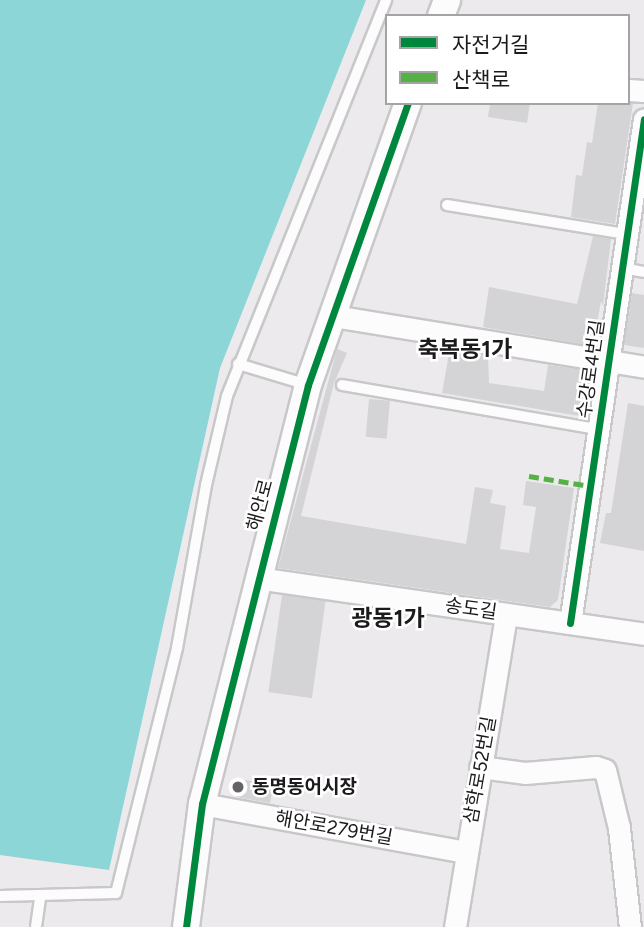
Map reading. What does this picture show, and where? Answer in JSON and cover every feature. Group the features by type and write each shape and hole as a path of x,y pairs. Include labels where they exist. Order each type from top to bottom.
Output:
{"street":[{"name":"해안로","path":"186,927 202,804 257,578 308,385 407,105"},
{"name":"수강로4번길","path":"570,623 627,234 638,199 644,119"},
{"path":"334,316 644,367"},
{"name":"송도길","path":"257,578 644,634"},
{"name":"삼학로52번길","path":"455,927 506,614"},
{"path":"480,767 525,773 596,767 605,770 619,828 630,927"},
{"name":"해안로279번길","path":"202,804 466,852"}],"lane":[{"path":"0,895 40,897 117,893 177,648 206,485 238,364 386,0"},
{"path":"447,205 627,234"},
{"path":"622,268 644,272"},
{"path":"238,364 308,385"},
{"path":"342,385 598,429"},
{"path":"36,927 40,897"}],"water":[{"path":"0,0 366,0 220,368 109,870 0,855"}],"building":[{"path":"633,103 615,224 571,217 576,175 582,176 587,142 592,143 598,105"},
{"path":"490,105 530,105 527,123 488,117"},
{"path":"593,236 611,239 603,306 601,301 594,341 588,345 483,327 489,287 577,304"},
{"path":"632,293 644,295 644,348 624,345"},
{"path":"450,348 488,355 489,383 544,391 548,365 584,370 589,378 585,417 442,393"},
{"path":"337,349 347,353 334,383 301,516 466,544 475,487 493,490 490,503 506,506 500,549 529,553 536,507 523,505 526,481 574,488 558,600 550,607 278,568"},
{"path":"369,399 390,401 387,439 366,437"},
{"path":"628,403 644,406 644,551 600,543 606,513 611,513"},
{"path":"282,595 326,601 312,698 268,692"},
{"path":"259,777 275,779 270,803 236,797 239,779 258,782"}],"marked path":[{"path":"529,476 590,486"}],"cycle path":[{"path":"186,927 202,804 308,385 407,105"},
{"path":"570,623 644,119"}],"place":[{"name":"동명동어시장","path":"238,787"}],"district":[{"name":"축복동1가","path":"465,349"},
{"name":"광동1가","path":"388,618"}]}
